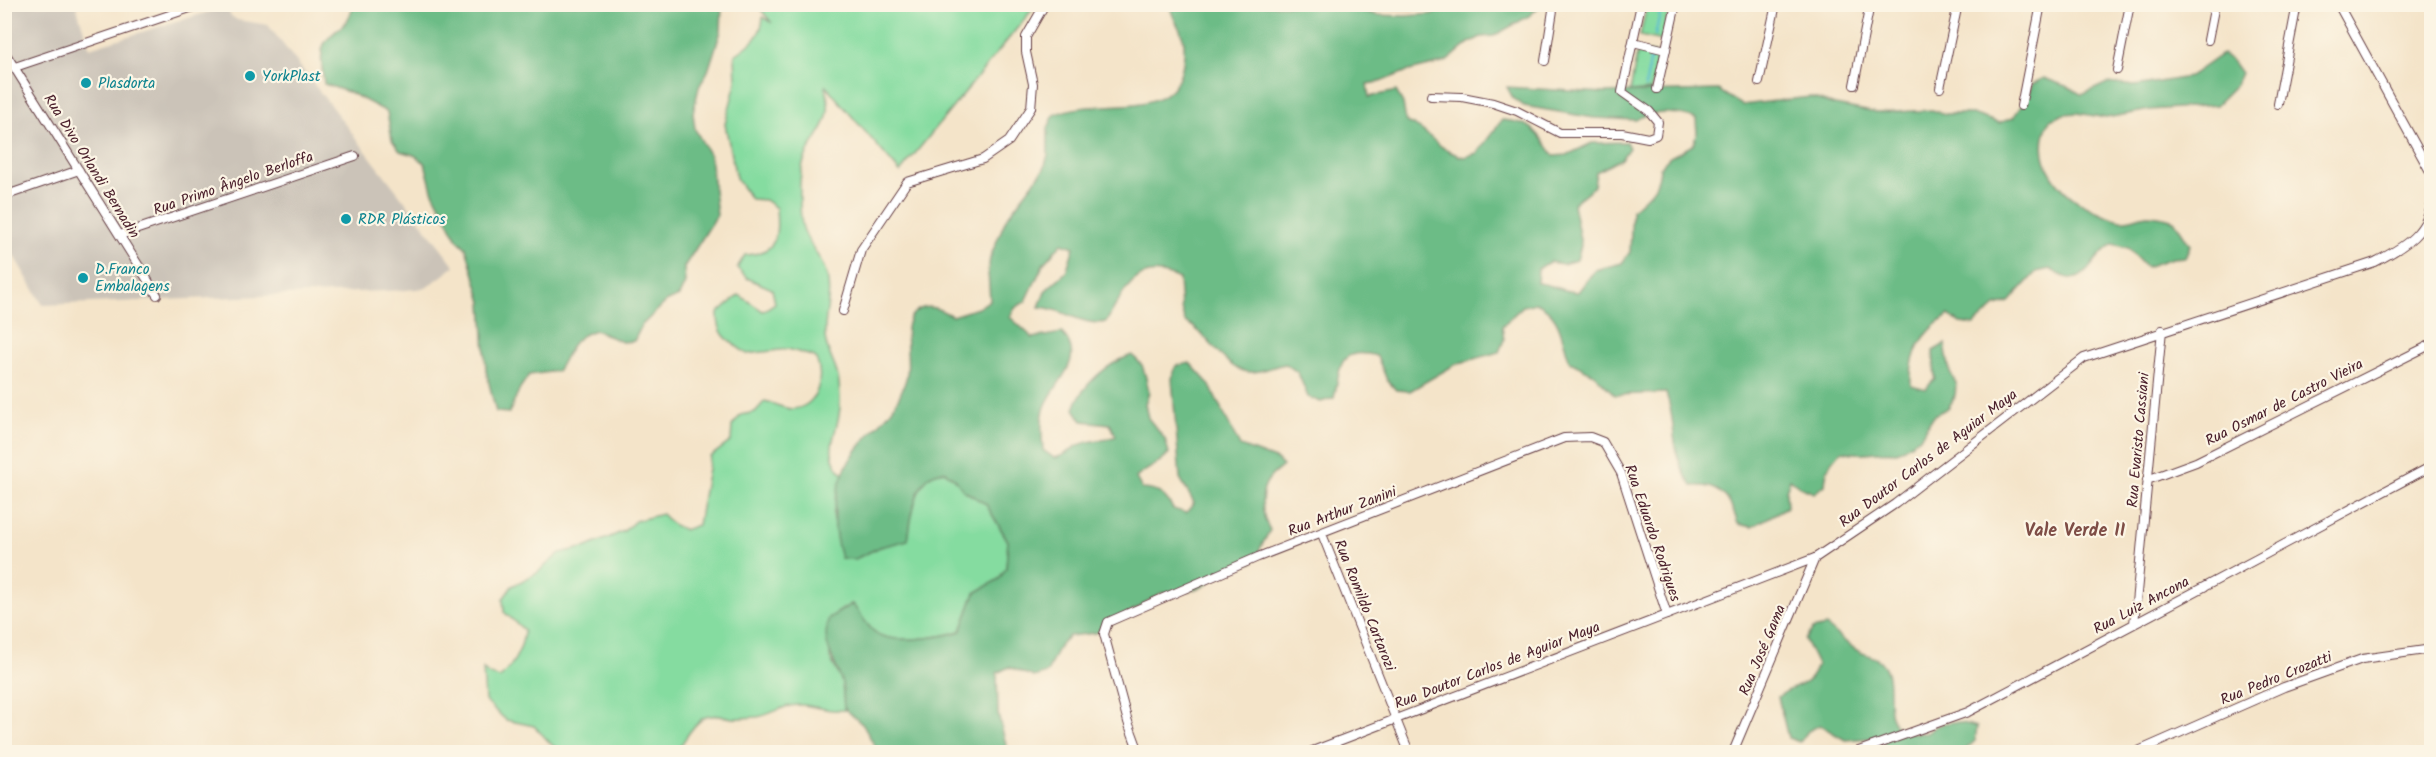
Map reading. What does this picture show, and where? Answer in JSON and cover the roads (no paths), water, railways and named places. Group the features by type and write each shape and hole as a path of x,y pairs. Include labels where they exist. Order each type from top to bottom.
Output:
{"street":[{"path":"15,67 202,4"},
{"path":"843,311 861,250 903,186 907,182 983,159 1009,141 1031,108 1033,84 1026,52 1026,37 1045,4"},
{"path":"1545,61 1554,4"},
{"path":"1431,96 1462,97 1493,103 1517,111 1560,133 1622,134 1648,138 1656,135 1658,122 1649,111 1622,92 1641,4"},
{"path":"1657,89 1676,4"},
{"path":"1759,82 1776,4"},
{"path":"1854,85 1870,4"},
{"path":"1940,88 1958,4"},
{"path":"2021,106 2041,4"},
{"path":"2117,70 2130,4"},
{"path":"2208,40 2215,4"},
{"path":"2278,104 2297,4"},
{"path":"2338,4 2432,175"},
{"path":"1633,42 1666,50"},
{"name":"Rua Divo Orlandi Bernadin","path":"4,51 157,295"},
{"name":"Rua Primo Ângelo Berloffa","path":"120,235 355,156"},
{"path":"4,195 79,170"},
{"name":"Rua Doutor Carlos de Aguiar Maya","path":"1310,753 1815,558 1895,504 2084,358 2162,330 2375,262 2405,246 2420,233 2431,211 2432,197"},
{"name":"Rua Evaristo Cassiani","path":"2134,624 2162,330"},
{"name":"Rua Osmar de Castro Vieira","path":"2147,480 2196,462 2432,344"},
{"name":"Rua Arthur Zanini","path":"1139,753 1128,722 1104,634 1108,622 1258,557 1564,438 1590,437"},
{"name":"Rua Eduardo Rodrigues","path":"1590,437 1603,442 1621,473 1667,615"},
{"name":"Rua Luiz Ancona","path":"1856,753 1968,712 2432,466"},
{"name":"Rua Romildo Cartarozi","path":"1322,534 1409,753"},
{"name":"Rua José Gama","path":"1733,753 1815,558"},
{"name":"Rua Pedro Crozatti","path":"2136,753 2284,687 2362,659 2432,649"}],"waterway":[{"path":"1655,36 1662,4"},
{"path":"1645,88 1651,56"}],"place":[{"name":"YorkPlast","path":"250,76"},
{"name":"Plasdorta","path":"86,83"},
{"name":"RDR Plásticos","path":"346,219"},
{"name":"D.Franco Embalagens","path":"83,278"}],"district":[{"name":"Vale Verde II","path":"2075,530"}]}
